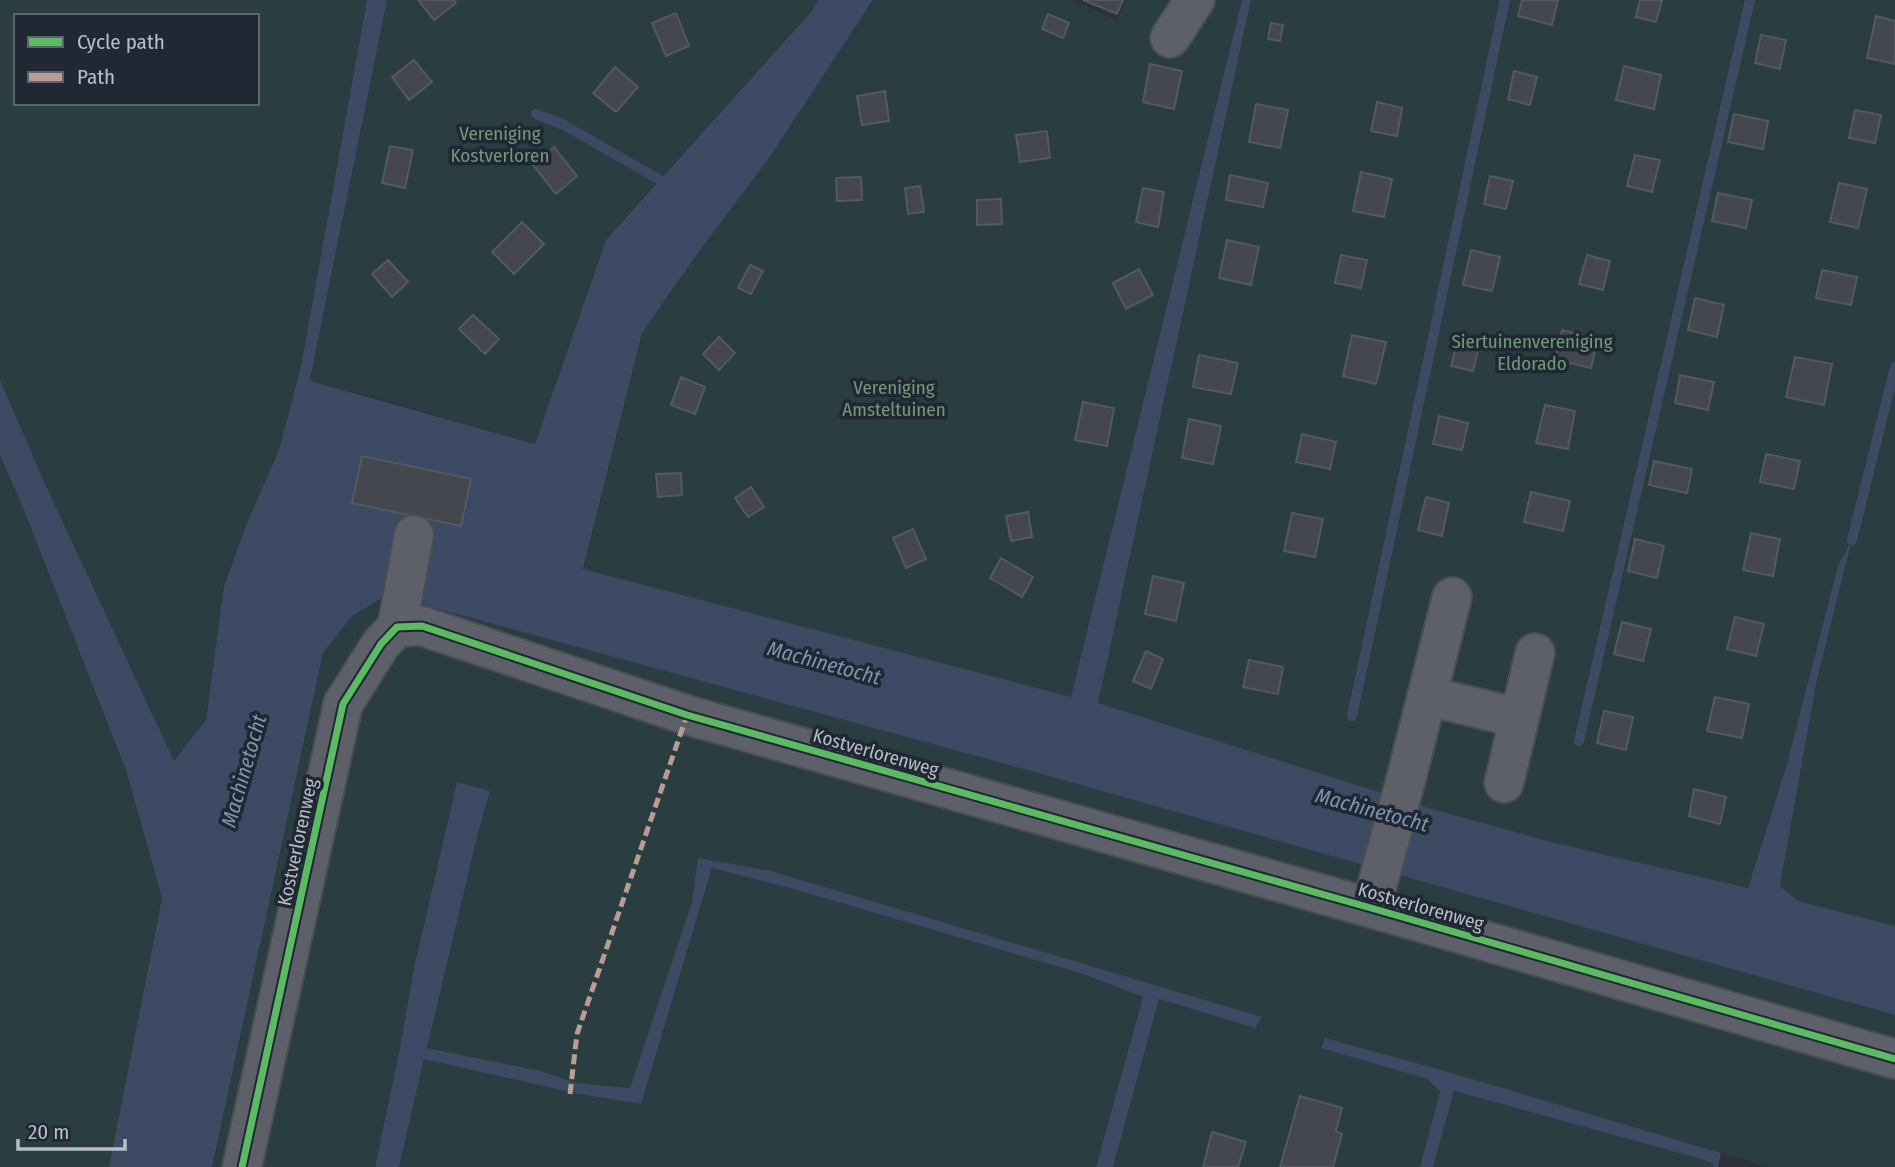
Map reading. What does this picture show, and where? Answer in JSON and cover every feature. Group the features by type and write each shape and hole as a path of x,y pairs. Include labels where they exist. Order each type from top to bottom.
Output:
{"street":[{"path":"1170,38 1195,0"},
{"path":"398,618 414,536"},
{"path":"1376,891 1452,597"},
{"name":"Kostverlorenweg","path":"242,1167 343,704 398,618 687,715 1376,891 1895,1059"},
{"path":"1504,783 1535,653"},
{"path":"1427,696 1519,718"}],"green space":[{"path":"0,0 367,0 301,366 279,450 225,581 206,720 174,762 0,380"},
{"name":"Vereniging Kostverloren","path":"381,0 819,0 606,240 536,444 310,379"},
{"name":"Vereniging Amsteltuinen","path":"873,0 1073,0 1117,21 1126,0 1242,0 1072,697 583,570 642,333 767,161"},
{"name":"Siertuinenvereniging Eldorado","path":"1251,0 1895,0 1895,926 1798,901 1780,886 1817,679 1851,543 1748,888 1551,842 1429,808 1097,706"},
{"path":"0,456 22,505 126,770 162,898 109,1167 0,1167"},
{"path":"387,595 1006,764 1895,1015 1895,1167 1769,1167 1325,1038 1321,1048 1427,1079 1440,1091 1420,1167 1113,1167 1159,999 1255,1028 1261,1017 772,871 698,859 692,902 630,1088 575,1083 541,1071 427,1048 490,792 457,782 414,968 375,1167 212,1167 323,653 352,616"},
{"path":"712,868 797,890 1080,973 1143,998 1096,1167 399,1167 424,1059 574,1093 641,1104"},
{"path":"1453,1091 1714,1164 1713,1167 1433,1167"}],"water":[{"name":"Machinetocht","path":"367,0 387,0 310,379 535,444 606,240 819,0 873,0 767,161 642,333 583,569 1071,697 1242,0 1251,0 1098,703 1429,808 1551,842 1748,888 1787,764 1838,566 1852,540 1817,679 1780,886 1798,901 1895,926 1895,1015 1006,764 387,595 352,616 323,653 212,1167 109,1167 162,898 126,770 22,505 0,456 0,380 46,486 174,761 206,720 224,586 246,525 279,450 301,366"},
{"path":"457,782 490,791 427,1048 541,1071 575,1083 630,1088 692,902 698,858 771,871 1262,1017 1255,1028 1159,999 1113,1167 1096,1167 1143,997 1080,973 797,890 712,868 641,1104 574,1093 424,1059 399,1167 375,1167 414,968"},
{"path":"1325,1038 1721,1153 1718,1167 1713,1167 1714,1164 1701,1159 1454,1091 1433,1167 1420,1167 1440,1091 1427,1079 1321,1048"}],"building":[{"path":"418,0 454,0 456,3 434,20"},
{"path":"1083,0 1123,0 1117,14"},
{"path":"1522,0 1558,0 1552,25 1518,16"},
{"path":"1640,0 1662,0 1656,22 1636,17"},
{"path":"676,13 689,46 666,56 652,23"},
{"path":"1048,14 1069,23 1063,38 1042,29"},
{"path":"1876,16 1895,21 1895,64 1867,58"},
{"path":"1271,23 1283,25 1280,41 1268,39"},
{"path":"1761,35 1786,40 1780,69 1755,63"},
{"path":"414,60 432,82 409,100 392,77"},
{"path":"1150,64 1182,71 1174,109 1143,102"},
{"path":"1624,66 1661,75 1654,109 1616,100"},
{"path":"615,67 638,87 616,112 593,93"},
{"path":"1514,71 1537,77 1530,105 1508,99"},
{"path":"885,91 889,121 862,125 857,96"},
{"path":"1377,102 1402,108 1397,136 1371,131"},
{"path":"1256,104 1288,110 1280,148 1249,142"},
{"path":"1855,110 1881,115 1875,143 1849,138"},
{"path":"1734,114 1768,121 1763,149 1728,142"},
{"path":"1047,131 1050,158 1020,162 1016,135"},
{"path":"390,146 413,150 405,188 382,183"},
{"path":"554,147 577,176 556,194 533,165"},
{"path":"1635,155 1660,160 1652,192 1627,186"},
{"path":"1361,172 1392,179 1384,217 1353,211"},
{"path":"1230,175 1268,183 1263,207 1226,200"},
{"path":"1490,176 1513,181 1506,209 1484,204"},
{"path":"861,177 862,200 837,201 836,178"},
{"path":"1839,183 1867,189 1858,228 1830,222"},
{"path":"920,186 924,212 908,214 905,188"},
{"path":"1143,188 1164,192 1158,227 1136,222"},
{"path":"1718,193 1752,200 1746,228 1712,221"},
{"path":"1001,199 1002,224 977,225 977,200"},
{"path":"522,222 544,244 514,274 492,252"},
{"path":"1227,240 1259,247 1251,285 1219,278"},
{"path":"1471,250 1500,257 1492,291 1463,285"},
{"path":"1341,255 1367,260 1361,288 1335,283"},
{"path":"1587,255 1610,261 1603,290 1579,284"},
{"path":"388,260 408,282 392,297 372,274"},
{"path":"750,265 763,271 751,294 738,288"},
{"path":"1139,269 1153,295 1126,309 1113,283"},
{"path":"1822,270 1857,277 1851,305 1816,298"},
{"path":"1695,298 1724,305 1717,337 1688,330"},
{"path":"473,315 499,339 485,354 459,329"},
{"path":"1562,330 1598,339 1591,368 1570,363 1567,367 1554,364"},
{"path":"1352,335 1386,342 1376,384 1343,376"},
{"path":"719,337 735,353 719,370 703,354"},
{"path":"1458,338 1480,343 1473,371 1451,366"},
{"path":"1199,355 1238,363 1231,394 1193,387"},
{"path":"1795,357 1832,364 1824,405 1786,397"},
{"path":"1680,375 1714,382 1708,410 1675,403"},
{"path":"681,377 705,387 695,414 671,405"},
{"path":"1083,402 1114,408 1107,446 1075,440"},
{"path":"1545,405 1575,411 1568,449 1536,443"},
{"path":"1439,416 1468,423 1462,450 1433,444"},
{"path":"1189,419 1221,426 1213,464 1182,458"},
{"path":"1302,434 1336,442 1330,469 1296,462"},
{"path":"1766,454 1800,461 1794,489 1760,482"},
{"path":"362,456 471,479 461,526 352,503"},
{"path":"1654,461 1692,469 1687,493 1649,485"},
{"path":"681,473 682,495 658,497 656,474"},
{"path":"751,487 764,507 748,517 735,498"},
{"path":"1531,492 1570,501 1563,531 1524,522"},
{"path":"1426,497 1449,503 1442,536 1418,530"},
{"path":"1028,512 1032,537 1011,541 1006,516"},
{"path":"1292,513 1323,519 1315,557 1284,551"},
{"path":"913,529 926,559 906,568 893,538"},
{"path":"1751,533 1780,539 1773,576 1743,570"},
{"path":"1635,539 1664,546 1657,578 1628,571"},
{"path":"1001,558 1033,577 1022,597 990,578"},
{"path":"1153,576 1184,583 1176,621 1145,614"},
{"path":"1735,617 1764,624 1756,656 1727,649"},
{"path":"1622,622 1651,629 1643,661 1614,654"},
{"path":"1146,651 1163,659 1151,689 1133,681"},
{"path":"1249,660 1283,667 1278,694 1243,687"},
{"path":"1715,697 1749,704 1742,738 1707,731"},
{"path":"1604,711 1633,717 1626,750 1597,743"},
{"path":"1694,789 1726,797 1720,824 1689,816"},
{"path":"1300,1096 1342,1108 1336,1131 1342,1134 1333,1167 1280,1167"},
{"path":"1212,1132 1246,1142 1238,1167 1203,1167"}],"waterway":[{"path":"1352,716 1505,0"},
{"path":"1579,741 1750,0"},
{"path":"536,114 564,125 660,180"},
{"path":"1852,540 1895,367"}],"marked path":[{"path":"570,1094 577,1034 687,715"}],"cycle path":[{"path":"242,1167 343,704 381,644 397,627 422,626 687,715 1895,1059"}]}
